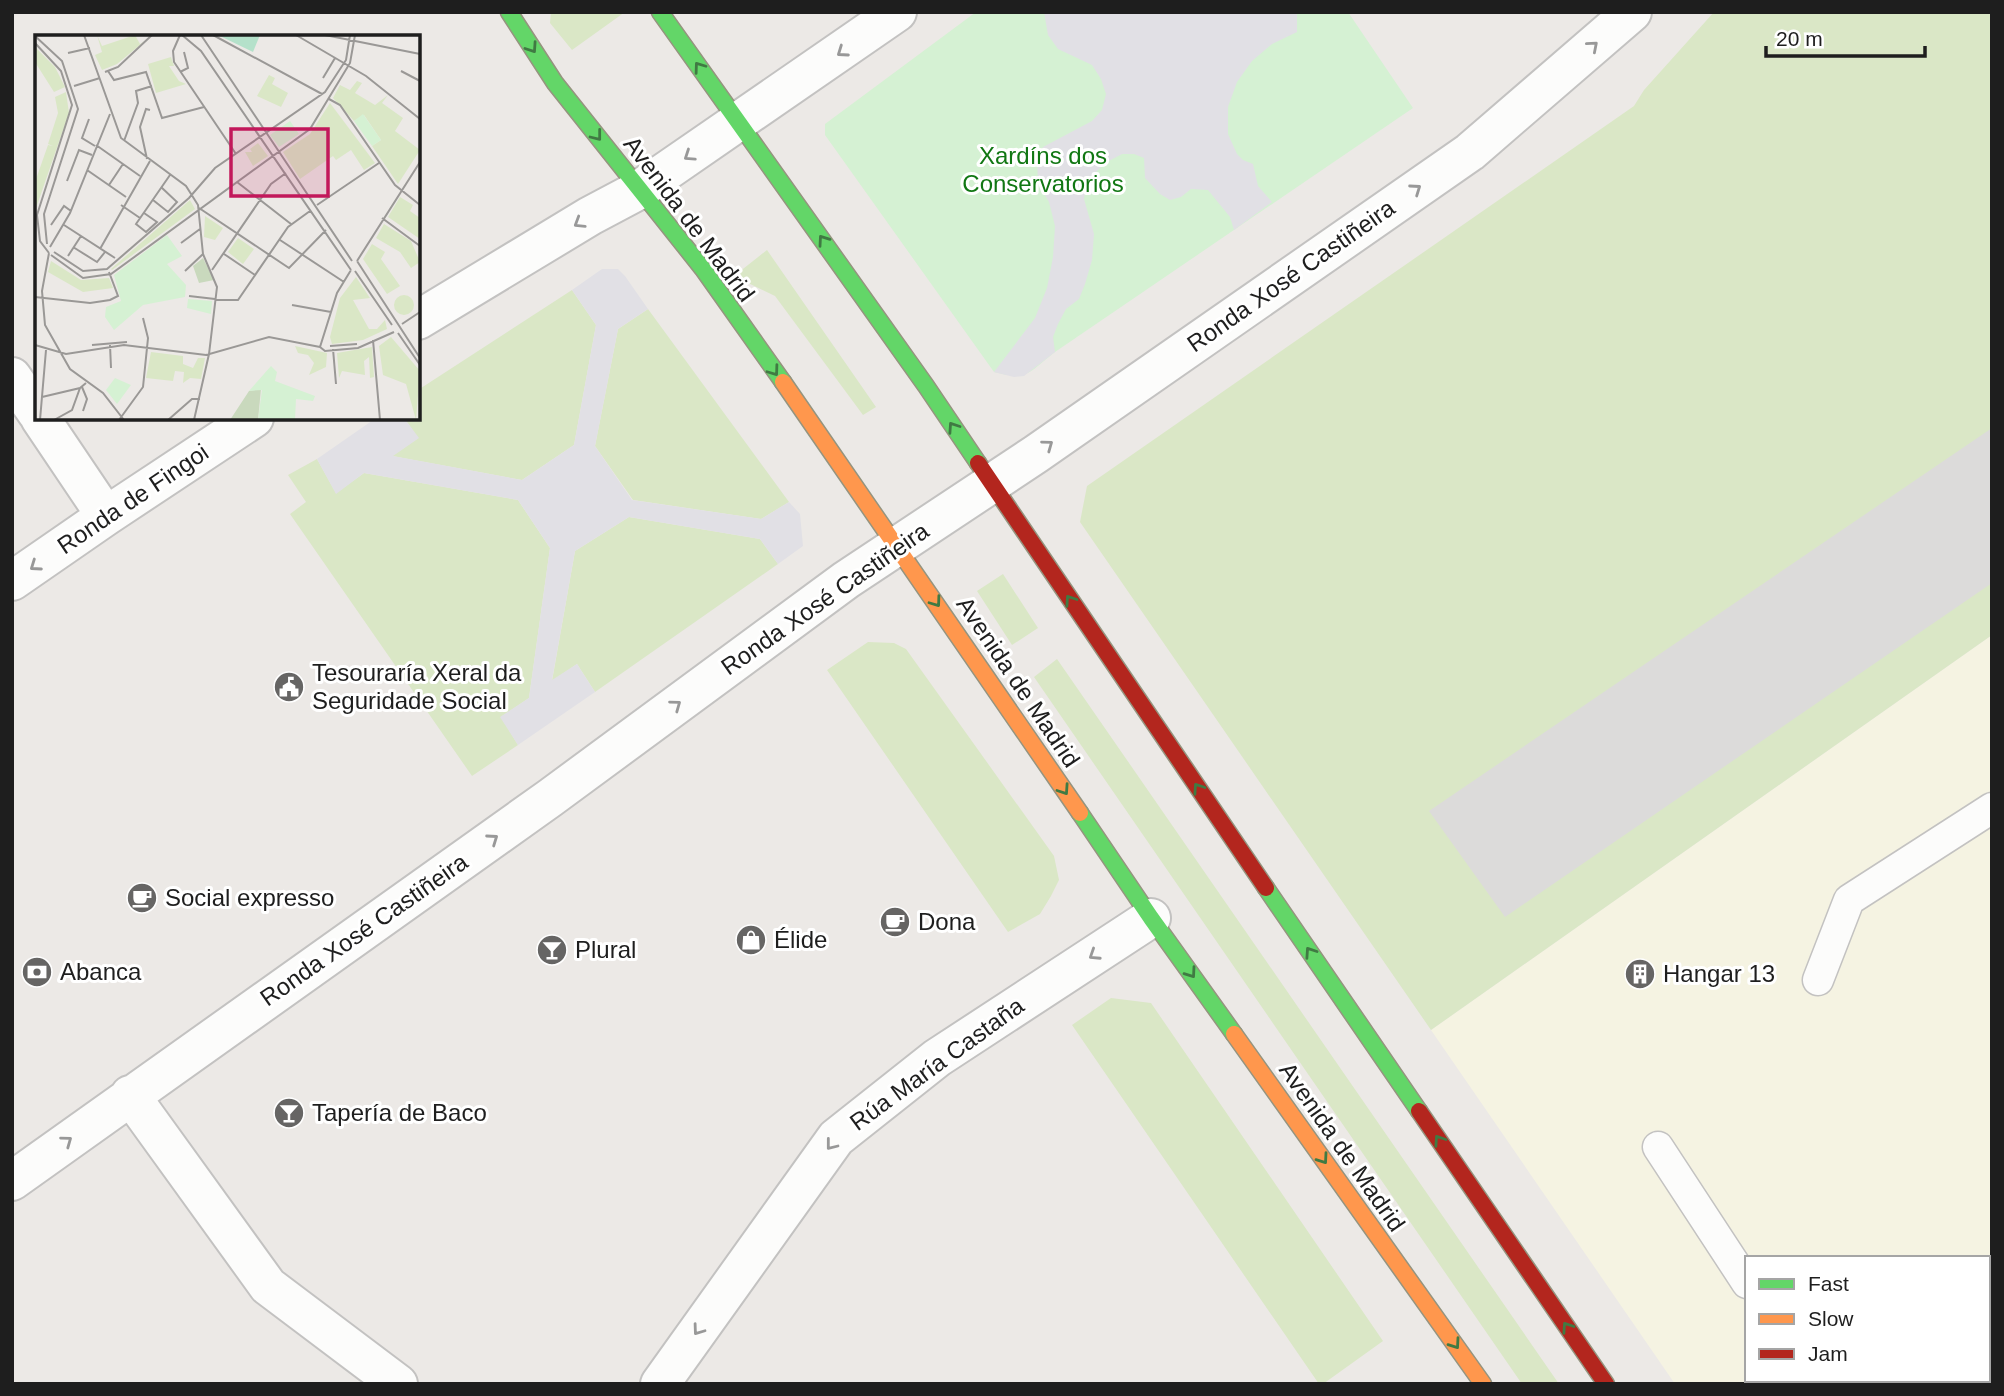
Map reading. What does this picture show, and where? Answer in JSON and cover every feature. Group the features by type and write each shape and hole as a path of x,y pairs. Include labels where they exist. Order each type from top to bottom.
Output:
{"street":[{"name":"Avenida de Madrid","path":"509,12 555,83 703,269 832,450 1151,918 1483,1384"},
{"path":"660,12 926,386 1144,710 1606,1384"},
{"path":"420,319 590,216 639,190 897,12"},
{"name":"Ronda Xosé Castiñeira","path":"12,1181 550,798 821,598 1470,152 1632,12"},
{"path":"12,377 35,410"},
{"path":"41,420 106,516"},
{"name":"Ronda de Fingoi","path":"12,582 251,420"},
{"name":"Rúa María Castaña","path":"660,1384 836,1138 937,1058 1151,918"},
{"path":"130,1095 268,1286 398,1384"}],"lane":[{"path":"1818,980 1849,900 1992,808"},
{"path":"1658,1146 1745,1280"}],"shaded area":[{"path":"1044,12 1297,12 1297,32 1272,44 1252,61 1237,82 1228,107 1228,134 1237,154 1253,164 1258,186 1272,202 1234,230 1230,217 1208,190 1191,189 1181,197 1170,200 1160,194 1145,178 1144,158 1134,154 1122,154 1105,163 1086,186 1084,199 1094,234 1092,260 1079,299 1066,309 1058,324 1053,337 1055,352 1024,376 1014,377 994,372 1035,318 1047,288 1053,257 1055,226 1049,202 1038,183 1037,158 1043,147 1092,121 1102,110 1106,94 1092,65 1058,49 1048,35"},
{"path":"602,269 618,269 648,309 618,329 595,446 632,500 761,519 789,502 800,514 803,546 778,564 760,539 629,517 575,551 552,680 577,664 595,692 518,745 500,717 529,698 550,548 518,500 364,473 336,494 317,459 373,420 406,420 419,438 393,456 522,480 574,445 596,325 572,290"},
{"path":"1992,428 1992,583 1505,917 1429,811"},
{"path":"1992,635 1992,1371 1990,1372 1990,1256 1745,1256 1745,1382 1975,1382 1675,1384 1431,1030"}],"green space":[{"path":"551,12 625,12 572,50 550,23"},
{"name":"Xardíns dos Conservatorios","path":"976,12 1348,12 1413,108 1028,373 1006,375 994,372 825,135 825,124"},
{"path":"1714,12 1992,12 1992,635 1431,1030 1080,522 1087,486 1634,106 1644,90"},
{"path":"767,250 876,407 863,415 775,296 734,276"},
{"path":"572,290 596,325 574,445 522,480 392,456 418,438 405,420 420,420 420,389"},
{"path":"648,309 789,502 761,519 633,500 595,446 618,329"},
{"path":"317,459 336,493 364,473 518,500 550,548 529,698 501,717 518,745 472,776 290,514 306,502 288,475"},
{"path":"629,517 760,539 778,564 595,692 577,664 552,681 575,551"},
{"path":"1003,574 1038,628 1012,645 977,591"},
{"path":"868,642 894,643 906,649 1054,856 1059,880 1051,896 1040,914 1008,932 827,670"},
{"path":"1057,659 1559,1384 1522,1384 1034,677"},
{"path":"1111,998 1151,1003 1383,1341 1323,1384 1319,1384 1072,1025"}],"traffic: fast":[{"path":"509,12 555,83 703,269 783,382"},
{"path":"660,12 978,463"},
{"path":"1080,813 1234,1034"},
{"path":"1266,888 1419,1111"}],"traffic: slow":[{"path":"783,382 1080,813"},
{"path":"1234,1034 1483,1384"}],"traffic: jam":[{"path":"978,463 1266,888"},
{"path":"1419,1111 1606,1384"}],"place":[{"name":"Tesouraría Xeral da Seguridade Social","path":"289,687"},
{"name":"Social expresso","path":"142,898"},
{"name":"Dona","path":"895,922"},
{"name":"Élide","path":"751,940"},
{"name":"Plural","path":"552,950"},
{"name":"Abanca","path":"37,972"},
{"name":"Hangar 13","path":"1640,974"},
{"name":"Tapería de Baco","path":"289,1113"}]}
